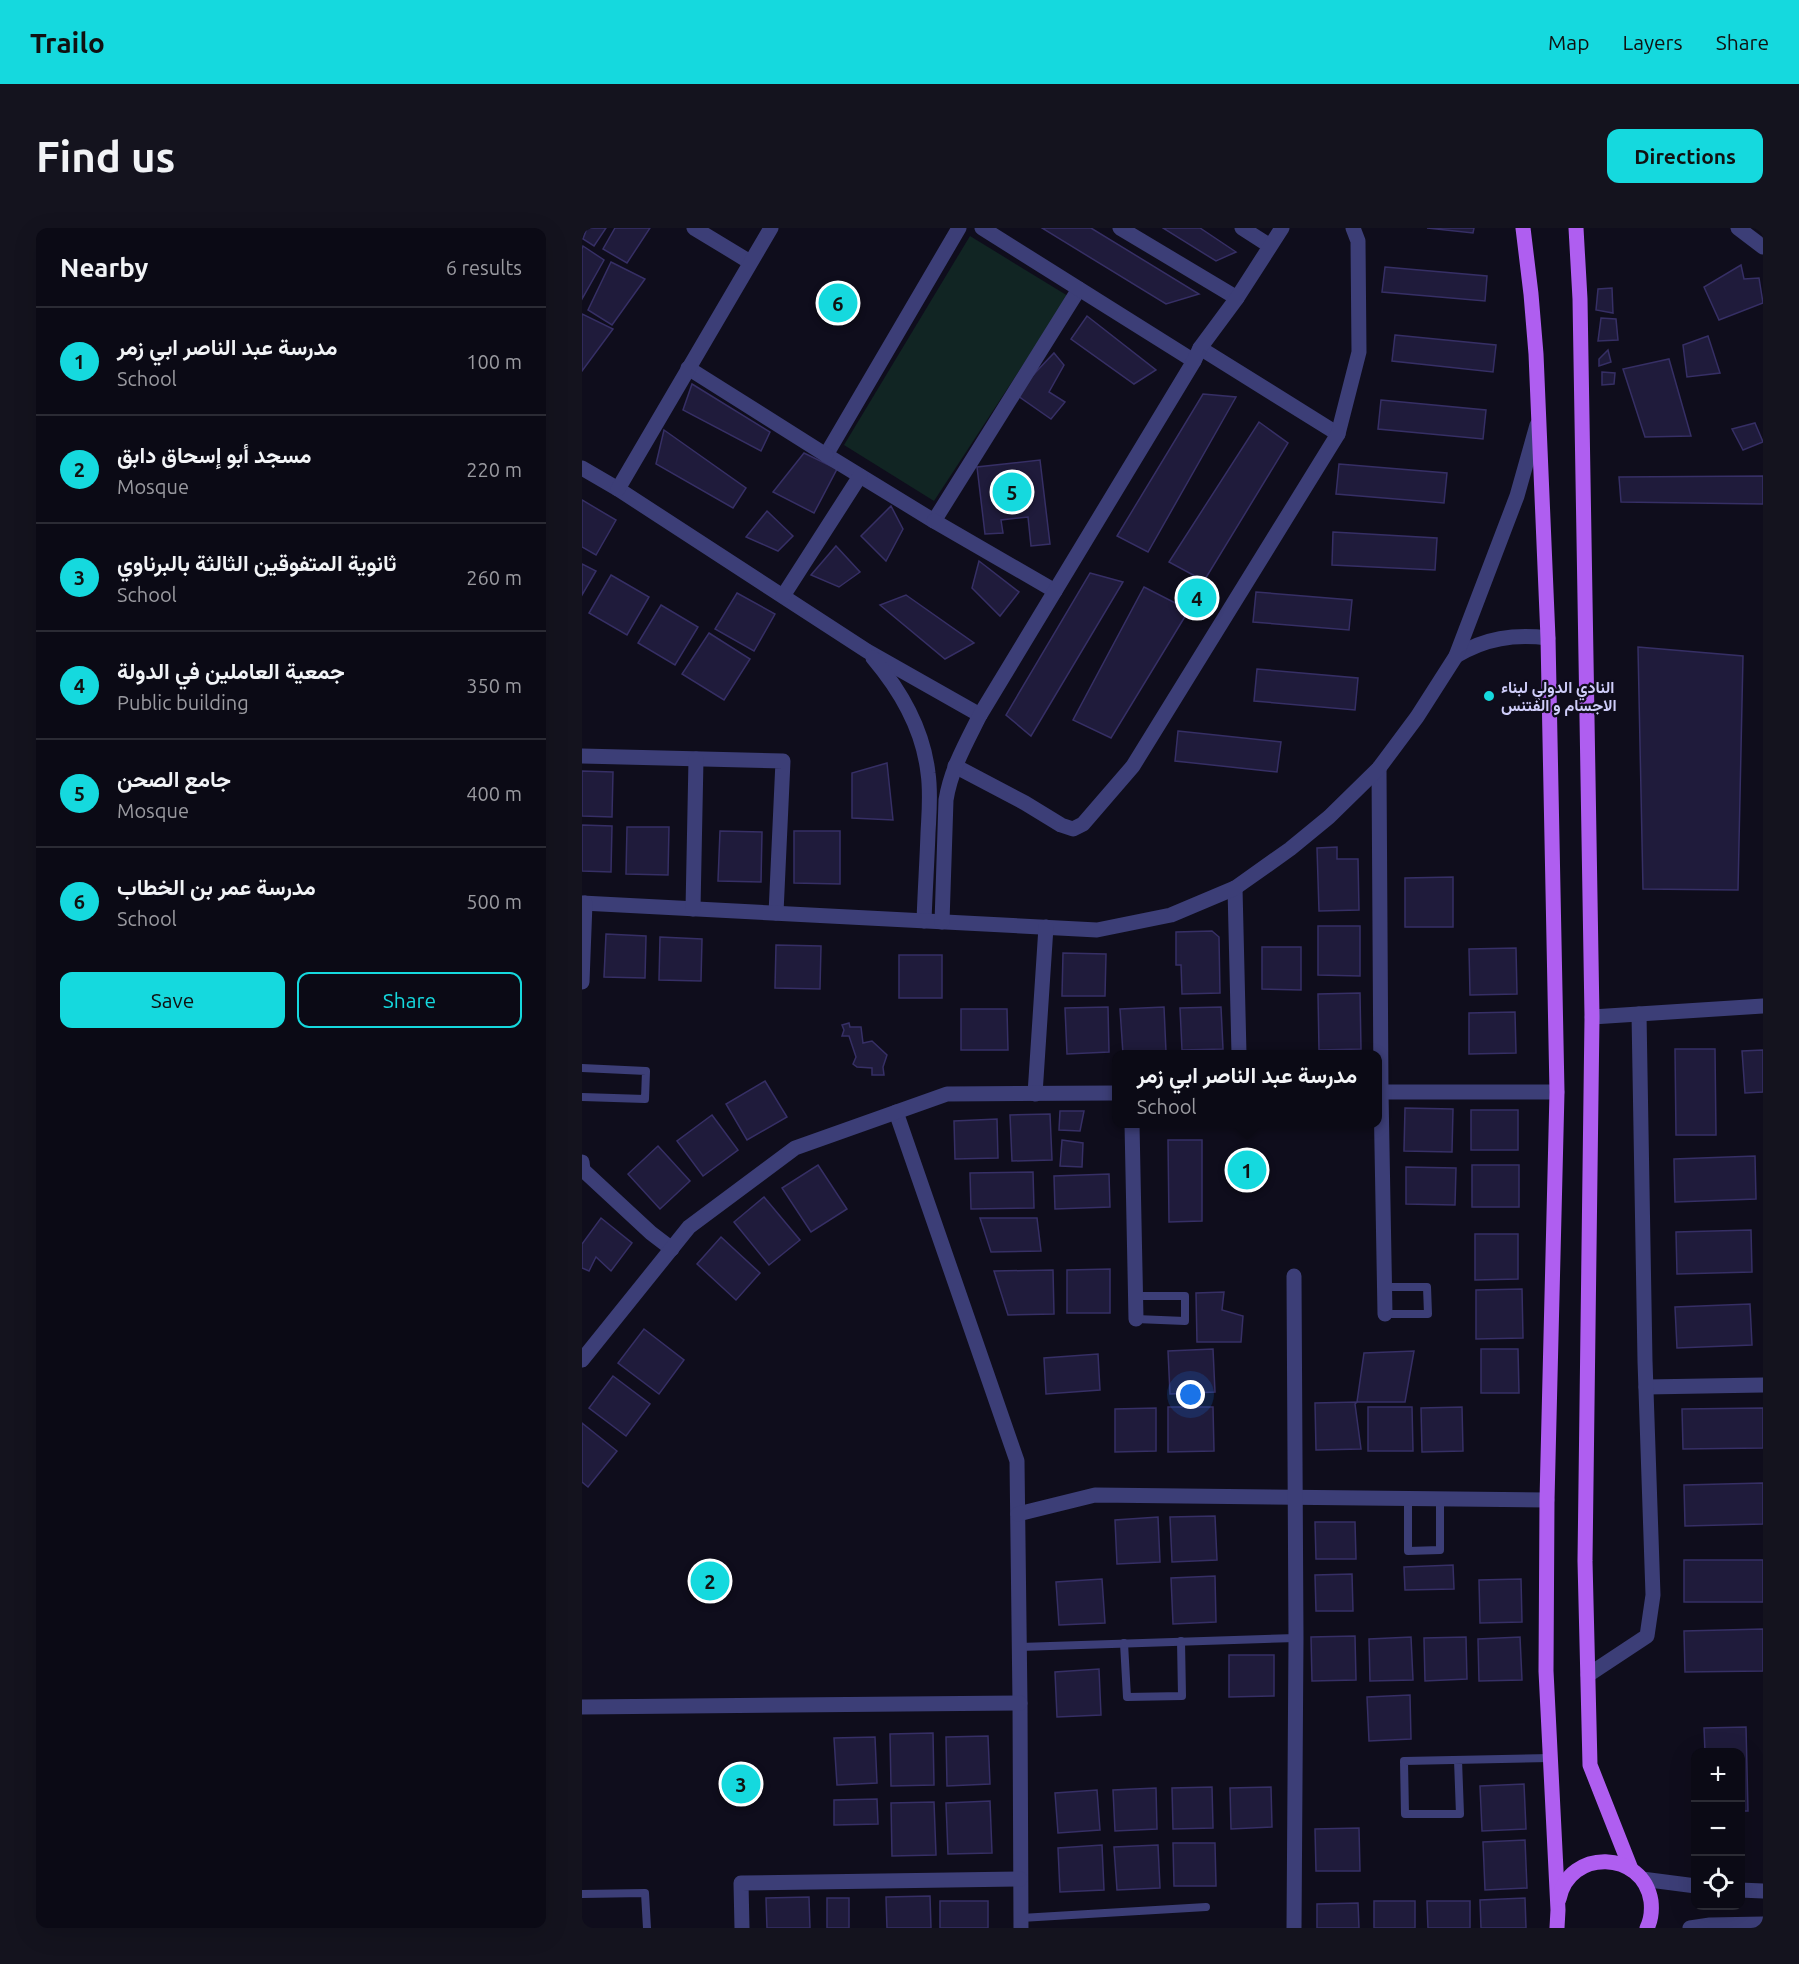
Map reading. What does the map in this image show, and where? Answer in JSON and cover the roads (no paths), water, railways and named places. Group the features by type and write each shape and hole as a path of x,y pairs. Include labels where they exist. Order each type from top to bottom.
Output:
{"main road":[{"path":"1523,228 1533,314 1548,638 1557,1092 1547,1500 1546,1671 1558,1910 1563,1928"},
{"path":"1576,228 1580,299 1592,1017 1585,1561 1590,1765 1637,1874 1650,1893 1652,1908 1647,1928"},
{"path":"1557,1928 1560,1896 1566,1882 1576,1871 1588,1864 1610,1862 1637,1874"}],"street":[{"path":"694,228 750,262"},
{"path":"618,489 771,228"},
{"path":"825,455 959,228"},
{"path":"982,228 1079,289 1338,434"},
{"path":"1120,228 1237,298"},
{"path":"1242,228 1270,246"},
{"path":"942,922 946,801 955,766 980,715 1197,355 1282,228"},
{"path":"955,766 1061,825 1073,829 1083,824 1133,766 1338,434 1359,352 1358,241 1353,228"},
{"path":"1738,228 1763,247"},
{"path":"934,520 1079,289"},
{"path":"688,368 825,455 1055,591"},
{"path":"582,982 584,903 1097,930 1171,915 1235,888 1290,849 1329,816 1379,768 1417,717 1456,656 1517,496 1538,421"},
{"path":"582,468 867,651 980,715"},
{"path":"783,596 860,476"},
{"path":"1456,656 1492,639 1519,636 1548,638"},
{"path":"867,651 902,697 914,722 925,756 929,800 924,921"},
{"path":"582,756 783,761 776,913"},
{"path":"693,909 696,759"},
{"path":"1379,768 1379,1050"},
{"path":"1235,888 1239,1050"},
{"path":"1035,1094 1046,927"},
{"path":"1592,1017 1763,1006"},
{"path":"1588,1675 1647,1636 1653,1595 1646,1387 1639,1014"},
{"path":"1382,1092 1557,1092"},
{"path":"582,1360 689,1227 795,1148 948,1094 1112,1093"},
{"path":"896,1112 1017,1461 1021,1923"},
{"path":"1132,1128 1136,1319"},
{"path":"1380,1128 1385,1314"},
{"path":"582,1162 583,1170 651,1233 672,1249"},
{"path":"1294,1276 1296,1497 1294,1928"},
{"path":"1646,1387 1763,1385"},
{"path":"1018,1514 1095,1496 1547,1500"},
{"path":"582,1707 1020,1703"},
{"path":"1637,1874 1691,1885"},
{"path":"742,1928 741,1883 1020,1879"},
{"path":"1745,1890 1763,1890"},
{"path":"1690,1928 1710,1924 1763,1924"}],"lane":[{"path":"582,1068 646,1071 645,1100 582,1097"},
{"path":"1384,1287 1427,1287 1428,1314 1385,1314"},
{"path":"1136,1296 1185,1296 1185,1321 1136,1319"},
{"path":"1408,1498 1408,1551 1440,1550 1440,1499"},
{"path":"1020,1647 1296,1638"},
{"path":"1124,1643 1127,1697 1182,1696 1181,1641"},
{"path":"1458,1760 1460,1814 1405,1814 1404,1761 1551,1758"},
{"path":"582,1894 645,1893 647,1928"},
{"path":"1021,1923 1206,1907"}],"place":[{"name":"مدرسة عمر بن الخطاب","path":"838,303"},
{"name":"جامع الصحن","path":"1012,492"},
{"name":"جمعية العاملين في الدولة","path":"1197,598"},
{"name":"النادي الدولي لبناء الاجسام و الفتنس","path":"1489,696"},
{"name":"مدرسة عبد الناصر ابي زمر","path":"1247,1170"},
{"name":"مسجد أبو إسحاق دابق","path":"710,1581"},
{"name":"ثانوية المتفوقين الثالثة بالبرناوي","path":"741,1784"}]}
